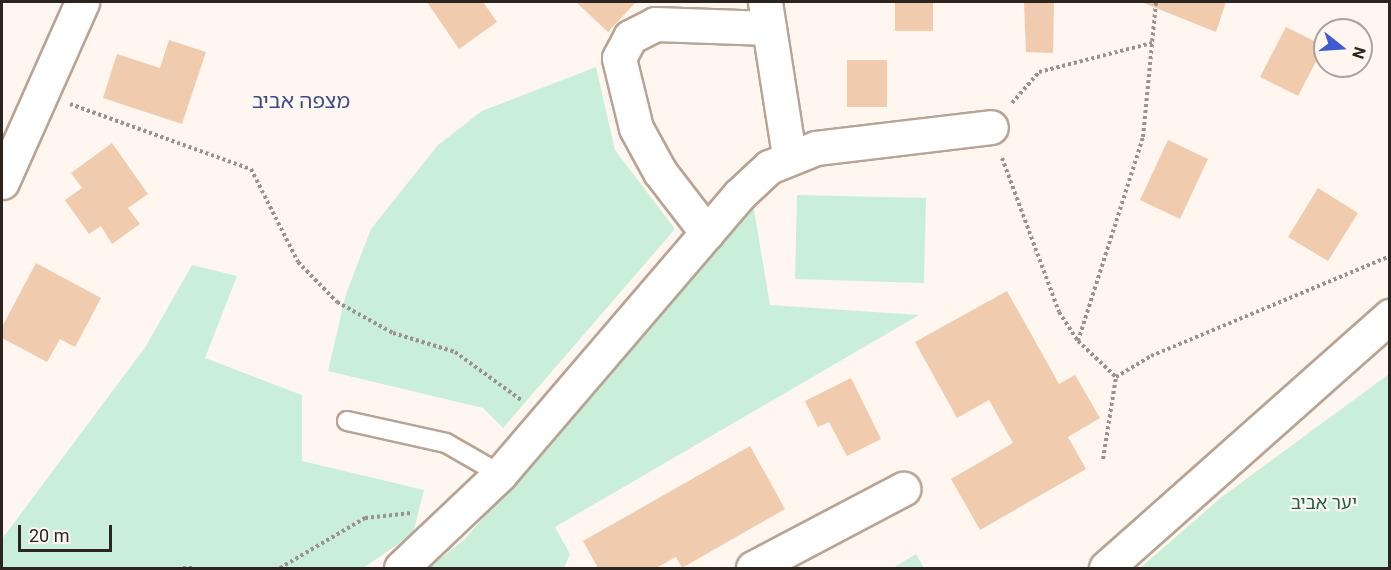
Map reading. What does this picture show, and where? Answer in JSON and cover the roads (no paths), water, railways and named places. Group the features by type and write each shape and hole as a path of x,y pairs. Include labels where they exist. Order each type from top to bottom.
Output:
{"street":[{"path":"2,182 44,95 82,2"},
{"path":"706,233 660,172 636,128 619,58 630,37 655,24 767,15 789,155"},
{"path":"402,568 500,474 739,195 789,155 991,127"},
{"path":"1106,568 1389,316"},
{"path":"753,568 903,489"}],"lane":[{"path":"347,421 446,443 500,474"}],"district":[{"name":"מצפה אביב","path":"301,101"}],"park label":[{"name":"יער אביב","path":"1324,503"}]}
